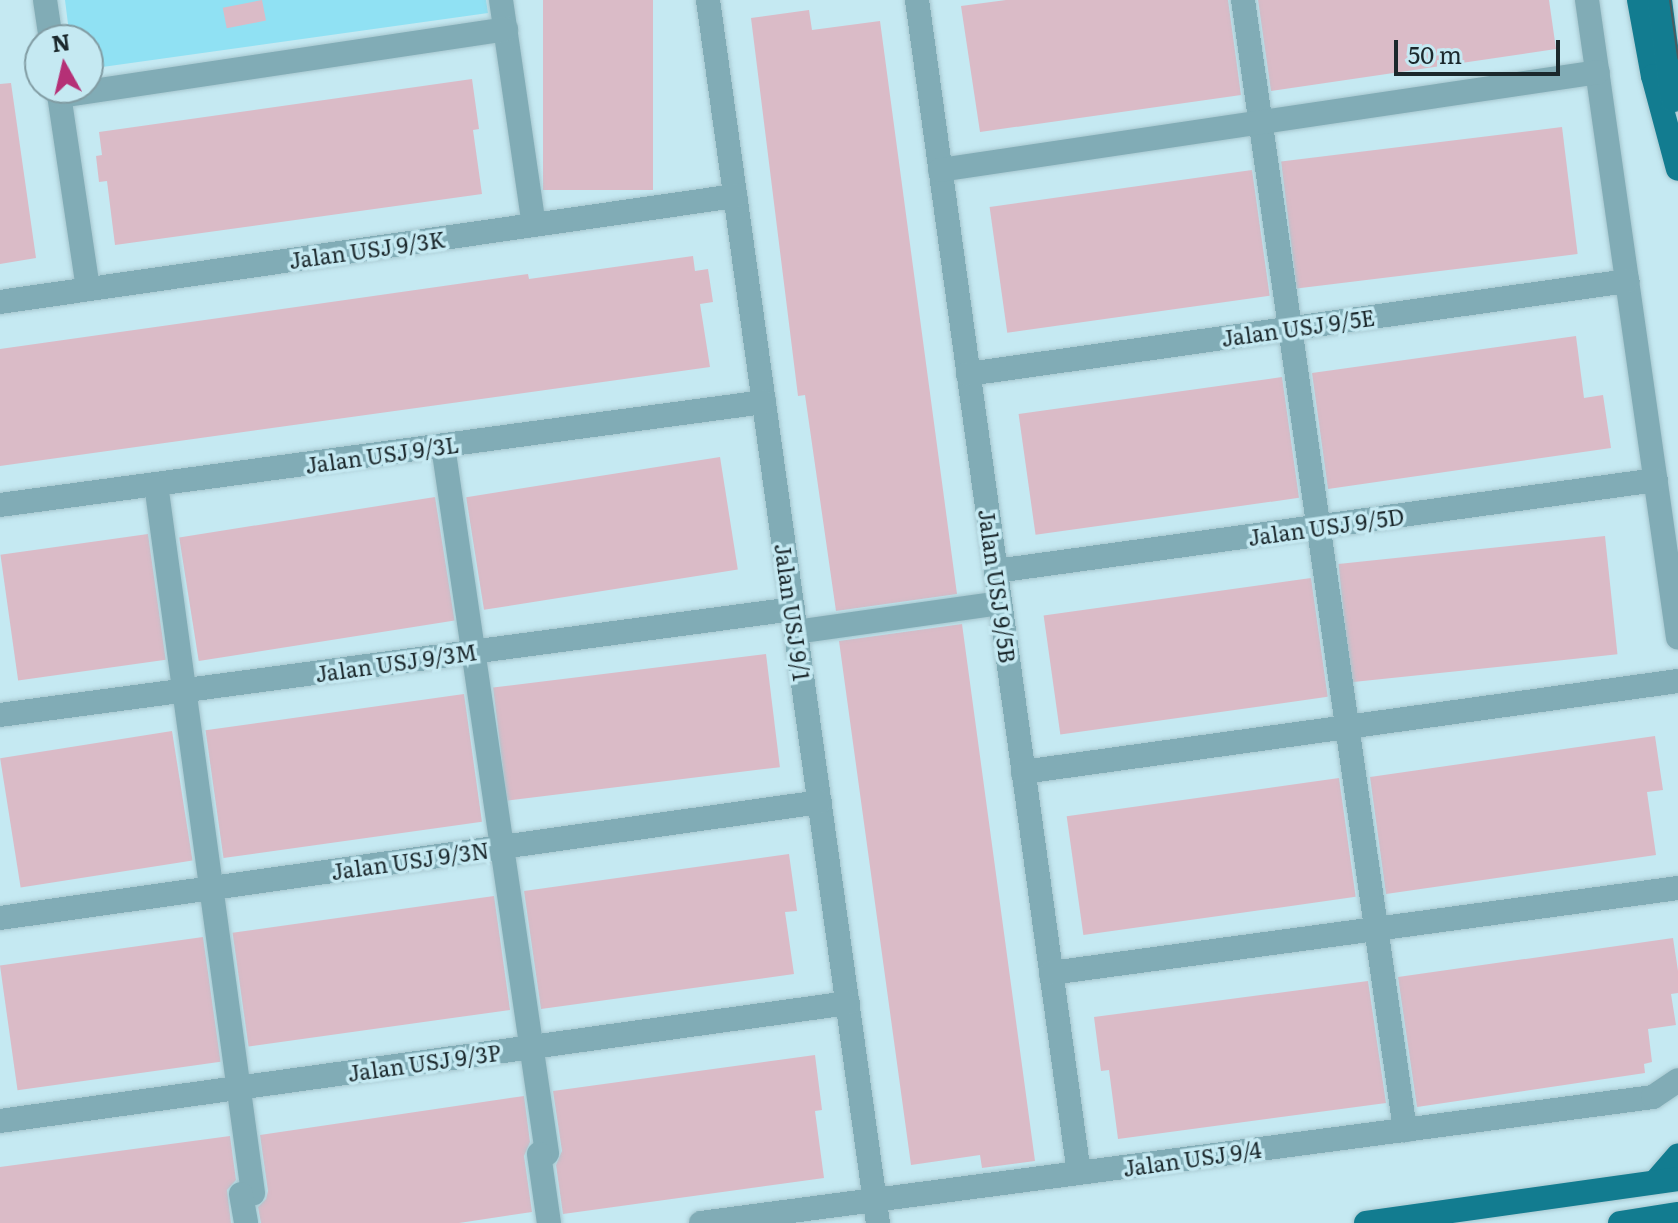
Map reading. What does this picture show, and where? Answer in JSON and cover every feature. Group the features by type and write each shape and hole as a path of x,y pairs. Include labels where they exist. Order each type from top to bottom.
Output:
{"main road":[{"path":"1639,0 1653,76 1678,169"},
{"path":"1660,0 1678,138"},
{"path":"1366,1223 1667,1181 1678,1156"},
{"path":"1620,1223 1677,1215"}],"street":[{"path":"45,0 49,24"},
{"path":"501,0 534,225"},
{"name":"Jalan USJ 9/1","path":"708,0 877,1211"},
{"name":"Jalan USJ 9/5B","path":"917,0 1079,1173"},
{"path":"1243,0 1405,1130"},
{"path":"1587,0 1678,638"},
{"path":"104,86 506,29"},
{"path":"940,170 1598,72"},
{"path":"60,104 88,289"},
{"name":"Jalan USJ 9/3K","path":"0,302 735,196"},
{"name":"Jalan USJ 9/5E","path":"968,374 1627,281"},
{"name":"Jalan USJ 9/3L","path":"0,505 764,402"},
{"path":"443,446 532,1047 549,1223"},
{"name":"Jalan USJ 9/5D","path":"996,571 1656,480"},
{"path":"156,484 238,1088 247,1194 246,1223"},
{"name":"Jalan USJ 9/3M","path":"0,715 474,651 1000,603"},
{"path":"1023,772 1678,681"},
{"name":"Jalan USJ 9/3N","path":"0,918 820,802"},
{"path":"1051,973 1678,888"},
{"name":"Jalan USJ 9/3P","path":"0,1121 848,1003"},
{"name":"Jalan USJ 9/4","path":"701,1223 877,1211 1079,1173 1653,1097 1678,1080"}],"shaded area":[{"path":"65,0 486,0 488,13 104,67 104,24 68,24"}],"building":[{"path":"262,0 266,21 227,28 223,8"},
{"path":"543,0 653,0 653,190 543,190"},
{"path":"1006,0 1228,0 1241,95 980,132 961,6"},
{"path":"1258,0 1549,0 1556,49 1271,91"},
{"path":"809,10 812,30 880,21 957,594 836,611 805,395 798,396 751,18"},
{"path":"472,79 479,129 473,130 482,194 115,245 107,181 99,182 96,156 102,155 99,132"},
{"path":"11,83 36,258 0,264 0,84"},
{"path":"1562,127 1578,254 1297,289 1281,161"},
{"path":"1252,170 1270,296 1007,333 990,207"},
{"path":"693,256 695,271 708,269 713,302 700,304 710,367 0,466 0,349 528,274 529,279"},
{"path":"1576,336 1584,398 1603,395 1611,448 1328,489 1312,373"},
{"path":"1282,377 1299,498 1036,535 1019,414"},
{"path":"720,457 738,570 484,610 466,497"},
{"path":"435,497 455,620 199,661 179,538"},
{"path":"148,534 166,660 18,681 0,555"},
{"path":"1605,536 1617,654 1351,682 1338,564"},
{"path":"1311,578 1328,697 1060,734 1044,616"},
{"path":"962,624 1035,1161 982,1168 980,1155 911,1165 839,641"},
{"path":"766,654 780,767 507,801 493,688"},
{"path":"464,694 482,822 223,858 206,730"},
{"path":"172,731 192,860 21,888 0,758"},
{"path":"1655,736 1663,790 1647,792 1656,855 1386,894 1370,777"},
{"path":"1339,778 1356,897 1083,935 1067,816"},
{"path":"789,854 797,911 785,912 794,974 541,1009 524,891"},
{"path":"494,896 510,1010 249,1047 233,933"},
{"path":"203,937 221,1062 18,1090 0,966"},
{"path":"1673,938 1678,993 1671,994 1676,1025 1648,1029 1652,1062 1644,1064 1645,1073 1417,1107 1398,977"},
{"path":"1368,981 1386,1103 1118,1139 1109,1070 1101,1071 1094,1017"},
{"path":"815,1055 822,1110 815,1111 824,1178 563,1214 556,1165 562,1151 553,1091"},
{"path":"524,1096 530,1142 524,1156 532,1212 459,1223 261,1223 258,1207 266,1199 268,1191 260,1135"},
{"path":"230,1136 236,1180 227,1190 231,1223 0,1223 0,1167"}],"tram line":[{"path":"1670,0 1678,58"}]}
